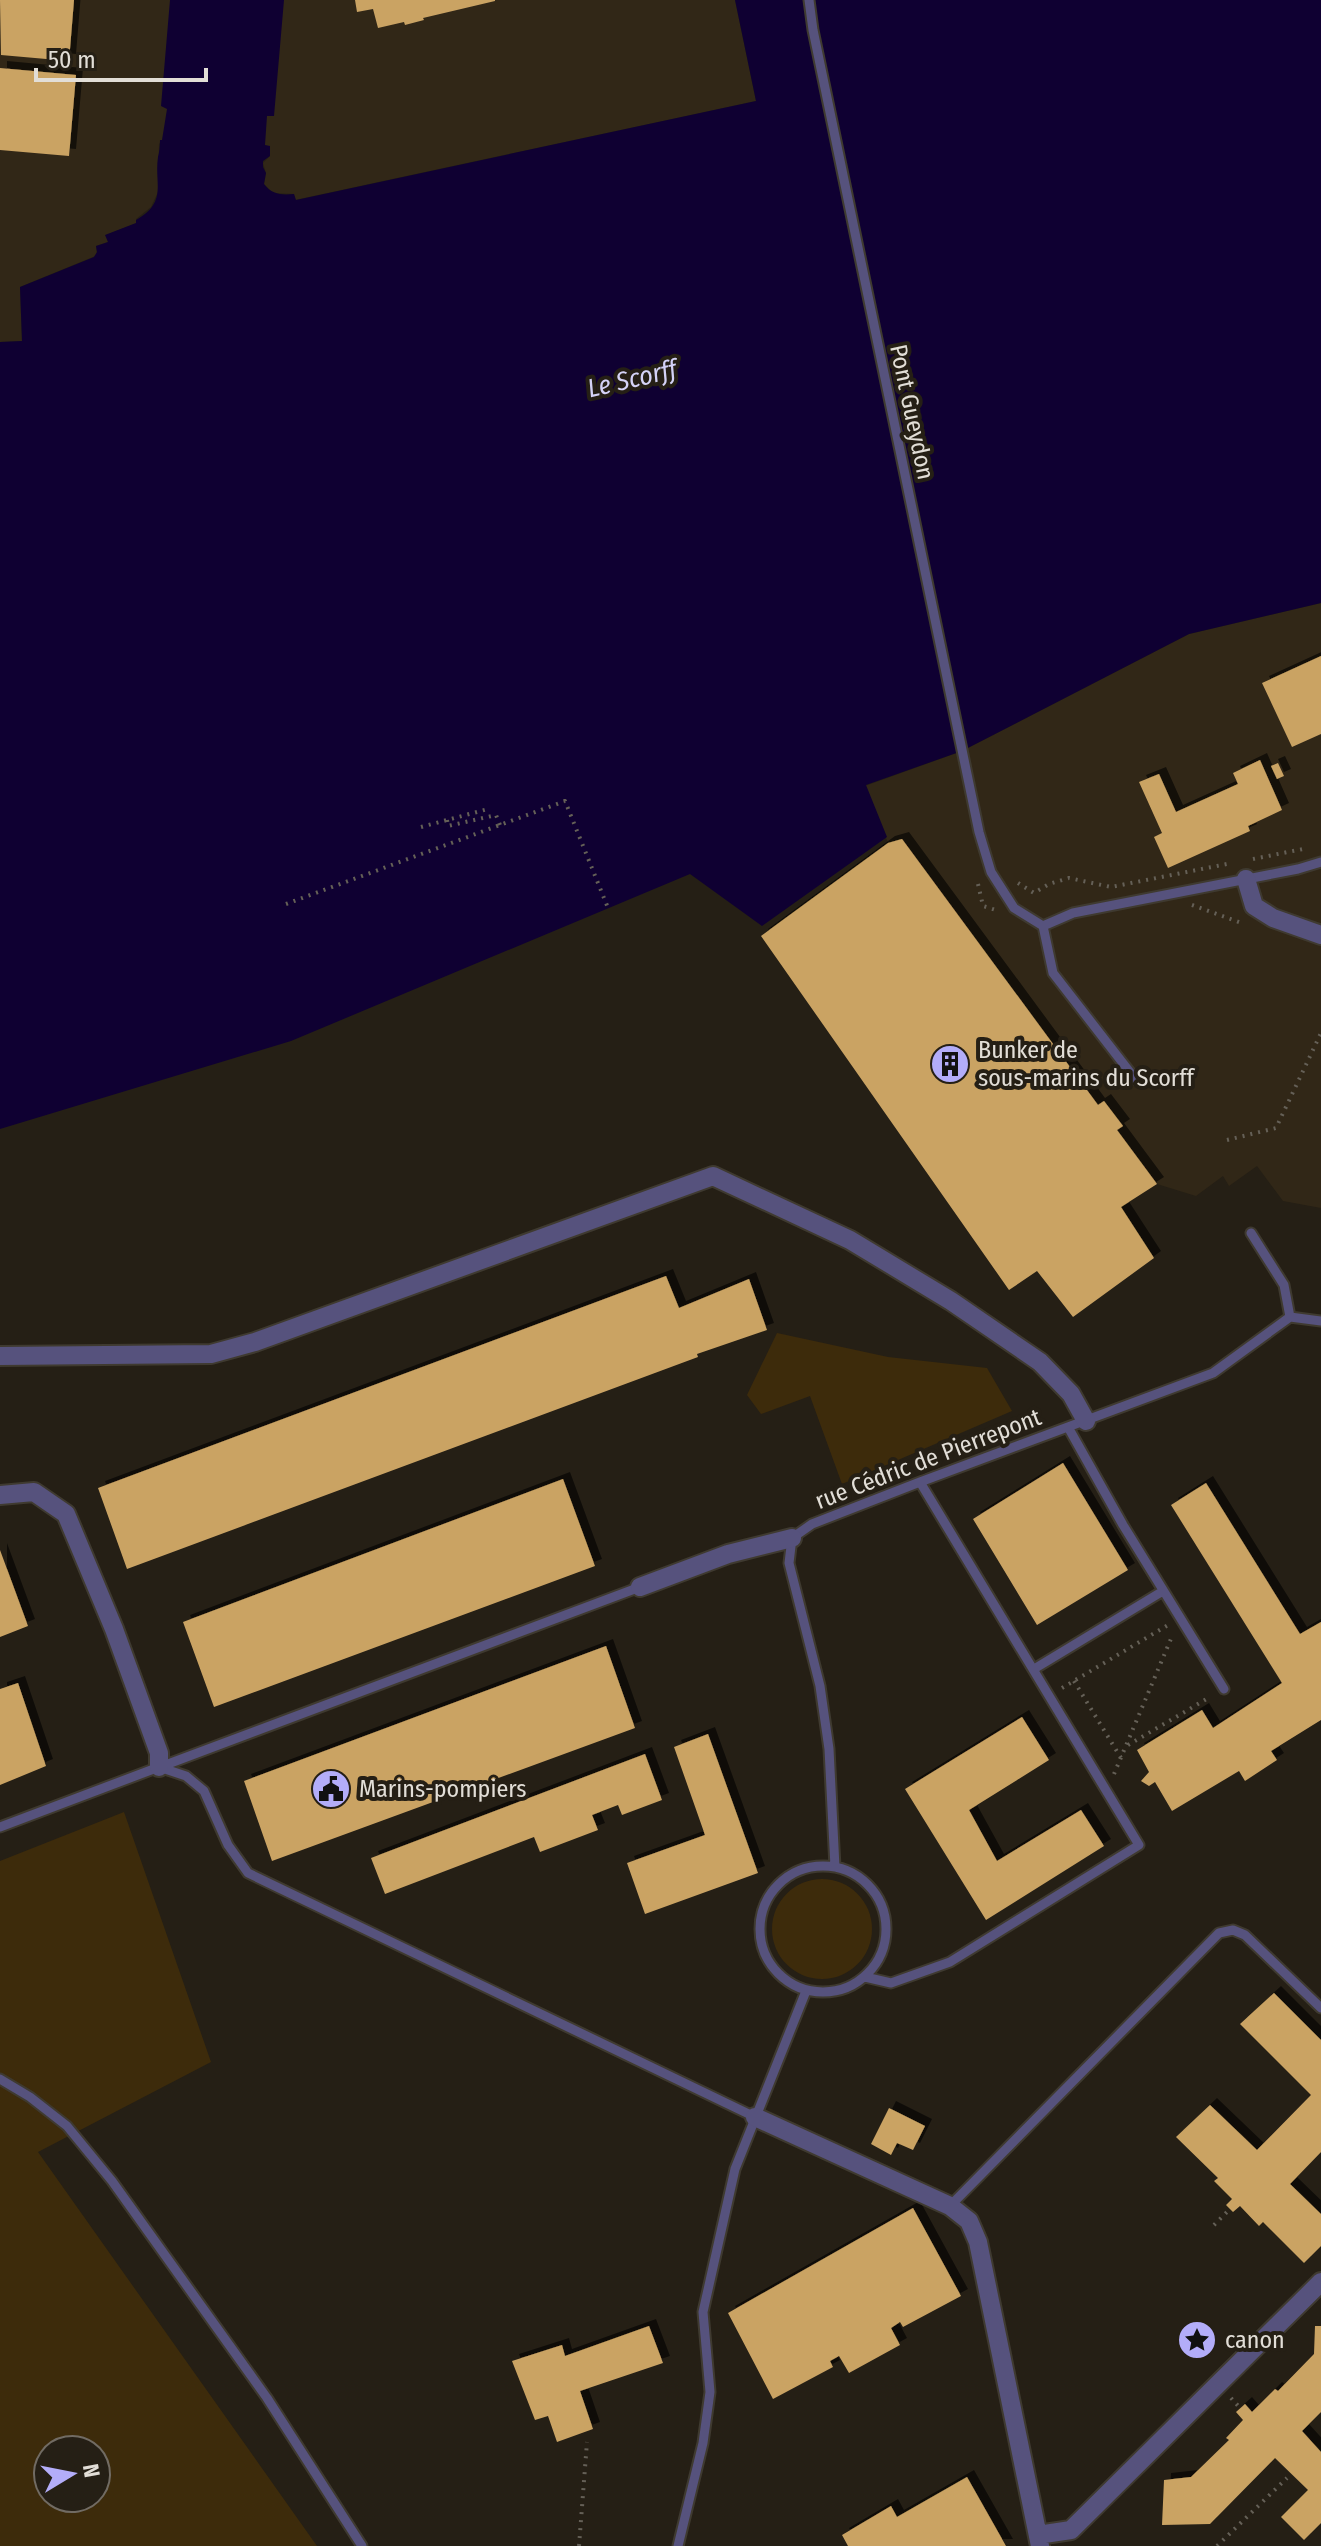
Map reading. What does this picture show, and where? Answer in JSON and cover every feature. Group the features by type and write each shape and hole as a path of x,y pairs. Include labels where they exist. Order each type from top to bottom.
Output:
{"street":[{"path":"1246,879 1254,906 1273,918 1321,935"},
{"path":"0,1356 211,1354 255,1342 713,1176 850,1240 951,1301 1040,1362 1071,1394 1077,1424"},
{"path":"0,1495 34,1492 66,1514 114,1629 159,1753 159,1767"},
{"path":"640,1587 728,1554 792,1538"},
{"path":"755,2117 950,2206 969,2221 978,2242 1039,2540 1071,2530 1321,2282"}],"lane":[{"name":"Pont Gueydon","path":"809,0 979,832 991,872 1014,908 1043,926"},
{"path":"1136,1080 1053,973 1043,926 1073,913 1321,862"},
{"path":"1251,1233 1284,1285 1290,1317 1321,1321"},
{"name":"rue Cédric de Pierrepont","path":"792,1538 812,1524 1213,1373 1290,1317"},
{"path":"1077,1424 1123,1525 1224,1689"},
{"path":"865,1977 891,1983 950,1962 1139,1845 920,1482"},
{"path":"792,1538 789,1563 820,1686 829,1749 835,1867"},
{"path":"0,1827 640,1587"},
{"path":"1034,1669 1163,1591"},
{"path":"159,1767 186,1776 204,1791 228,1845 248,1873 755,2117"},
{"path":"811,1867 835,1867 868,1885 880,1902 885,1921 885,1942 878,1961 865,1977 847,1988 827,1993 806,1991 787,1981 772,1967 762,1948 760,1927 764,1906 775,1888 791,1875 811,1867"},
{"path":"950,2206 1219,1933 1233,1930 1245,1935 1321,2008"},
{"path":"678,2546 703,2443 710,2392 703,2312 735,2169 806,1991"},
{"path":"0,2079 30,2097 67,2126 112,2181 267,2398 362,2546"}],"path":[{"path":"286,904 565,801 608,908"},
{"path":"421,827 488,809"},
{"path":"447,820 448,826 496,815 500,825"},
{"path":"1016,882 1034,893 1069,878 1111,887 1310,848"},
{"path":"1124,884 1128,903"},
{"path":"1190,905 1248,926"},
{"path":"1227,1140 1276,1128 1321,1033"},
{"path":"1049,1695 1180,1617"},
{"path":"1107,1792 1180,1617"},
{"path":"1074,1681 1121,1758"},
{"path":"1126,1746 1224,1689"},
{"path":"1214,2225 1230,2209"},
{"path":"579,2546 587,2442"},
{"path":"1217,2546 1287,2478"}],"shaded area":[{"path":"0,0 735,0 756,101 295,200 294,194 273,193 264,184 266,173 263,163 270,156 162,140 159,144 158,192 151,207 136,219 137,223 106,235 108,242 96,246 97,254 93,257 20,287 22,341 0,342"},
{"path":"1321,603 1321,1208 1283,1201 1257,1166 1229,1186 1223,1176 1196,1196 1157,1184 1117,1130 1122,1126 1104,1101 1098,1105 902,839 888,843 865,786 962,751 1189,634"},
{"path":"777,1333 888,1357 987,1368 1012,1411 842,1484 810,1396 761,1414 747,1395"},
{"path":"124,1812 211,2062 38,2152 317,2546 0,2546 0,1861"},
{"path":"822,1879 850,1887 864,1901 872,1929 864,1957 850,1971 822,1979 794,1971 780,1957 772,1929 780,1901 794,1887"}],"water":[{"name":"Le Scorff","path":"170,0 284,0 274,116 267,116 265,145 270,146 270,156 263,161 266,173 264,184 278,194 294,194 296,200 756,101 735,0 1321,0 1321,603 1189,634 962,751 866,785 887,837 762,926 690,874 291,1041 0,1129 0,342 22,341 20,287 94,257 96,246 108,242 105,235 136,223 156,199 160,140 167,109 161,106"}],"building":[{"path":"0,0 74,0 69,61 1,55"},
{"path":"355,0 495,1 405,25 404,22 378,28 373,9 357,12"},
{"path":"0,68 76,75 69,156 0,150"},
{"path":"1321,656 1321,734 1292,747 1262,683"},
{"path":"1260,760 1282,810 1248,826 1250,831 1168,868 1154,837 1162,833 1139,782 1159,774 1176,812 1238,784 1233,773"},
{"path":"1278,763 1284,776 1277,779 1271,766"},
{"name":"Bunker de sous-marins du Scorff","path":"902,839 1098,1105 1104,1101 1123,1126 1117,1130 1157,1184 1121,1207 1154,1258 1073,1317 1037,1271 1009,1290 761,936 888,843"},
{"path":"666,1276 679,1308 749,1279 767,1330 127,1569 98,1488"},
{"path":"1063,1463 1128,1570 1037,1625 973,1519"},
{"path":"563,1479 595,1566 214,1707 183,1622"},
{"path":"1206,1483 1300,1634 1321,1622 1321,1720 1271,1751 1277,1760 1245,1781 1239,1771 1172,1811 1155,1782 1149,1786 1141,1781 1149,1772 1137,1750 1202,1710 1213,1728 1282,1683 1171,1505"},
{"path":"0,1550 28,1626 0,1637"},
{"path":"606,1646 635,1728 272,1861 244,1781"},
{"path":"18,1683 46,1766 0,1785 0,1689"},
{"path":"1022,1717 1049,1760 969,1810 997,1861 1081,1810 1104,1846 986,1920 905,1789"},
{"path":"708,1734 758,1873 645,1914 627,1863 705,1835 674,1747"},
{"path":"645,1754 662,1800 622,1815 618,1805 592,1815 598,1830 540,1852 534,1837 385,1894 371,1858"},
{"path":"1274,1993 1321,2040 1321,2152 1290,2184 1321,2214 1321,2246 1304,2263 1263,2222 1259,2226 1240,2206 1233,2212 1226,2205 1232,2199 1214,2181 1218,2178 1176,2137 1210,2105 1257,2150 1311,2095 1240,2024"},
{"path":"889,2108 925,2126 913,2150 897,2143 891,2155 871,2144"},
{"path":"913,2208 961,2296 903,2327 900,2322 891,2328 900,2345 849,2373 839,2356 830,2361 833,2367 773,2399 728,2313"},
{"path":"649,2326 663,2363 580,2391 593,2429 557,2442 548,2416 535,2420 512,2361 562,2345 565,2356"},
{"path":"1315,2326 1321,2326 1321,2412 1302,2431 1321,2452 1321,2523 1304,2540 1281,2517 1308,2490 1275,2458 1210,2524 1162,2525 1164,2480 1191,2477 1229,2440 1226,2438 1243,2420 1236,2412 1245,2404 1252,2412 1275,2389 1278,2391 1314,2354"},
{"path":"967,2477 1006,2546 848,2546 842,2535 891,2506 897,2517"}],"place":[{"name":"Bunker de sous-marins du Scorff","path":"950,1064"},
{"name":"Marins-pompiers","path":"331,1789"},
{"name":"canon","path":"1197,2340"}]}
